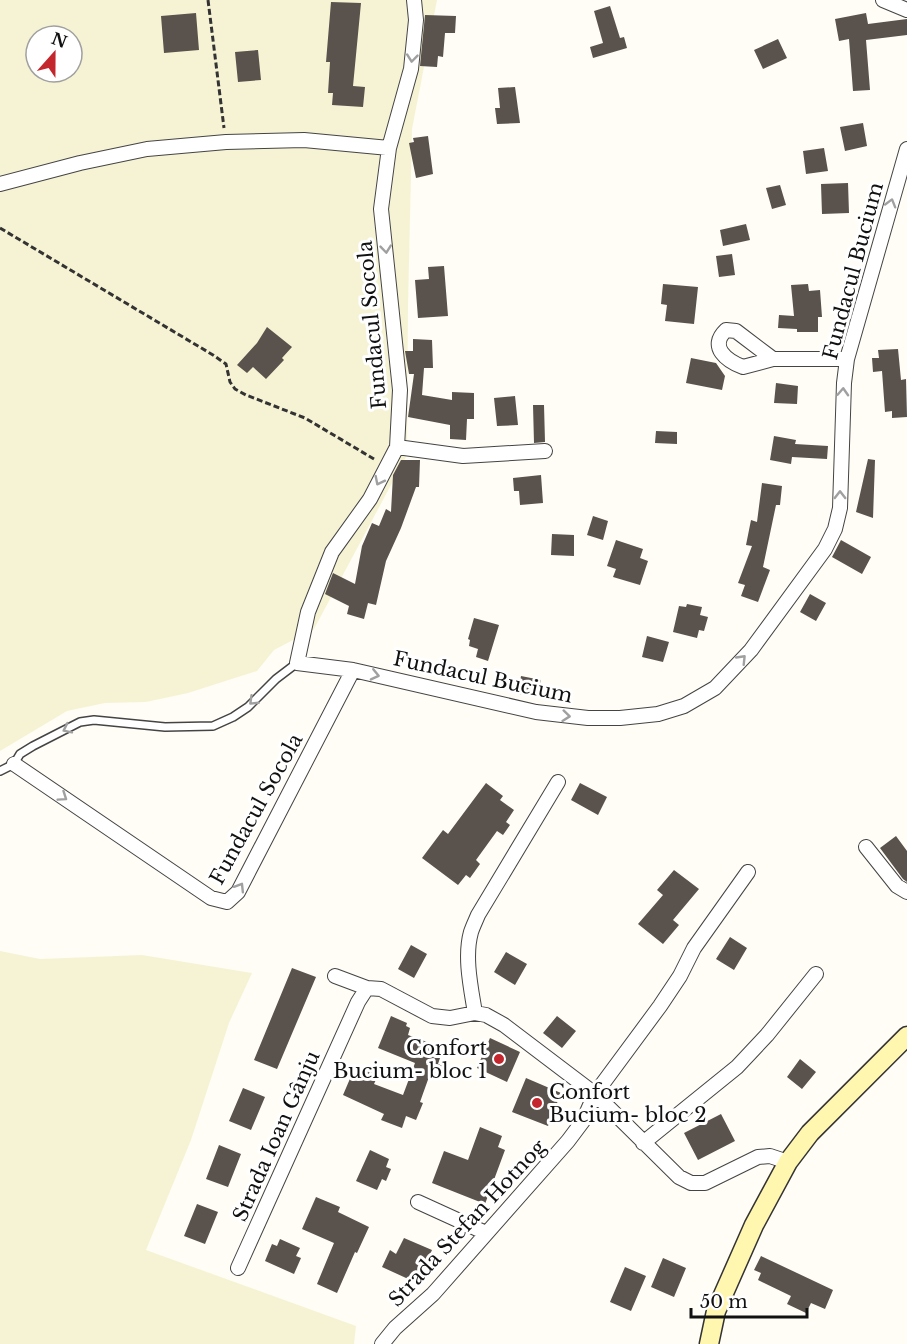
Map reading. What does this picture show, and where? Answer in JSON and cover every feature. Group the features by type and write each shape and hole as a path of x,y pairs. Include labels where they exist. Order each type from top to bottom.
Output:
{"main road":[{"path":"709,1344 716,1311 754,1225 788,1162 810,1133 907,1036"}],"street":[{"name":"Fundacul Socola","path":"297,663 308,612 332,552 369,499 397,447 400,390 381,209 389,148 411,69 416,20 414,0"},
{"path":"886,1 907,10"},
{"path":"0,184 80,163 147,149 226,142 303,140 389,148"},
{"name":"Fundacul Bucium","path":"297,663 353,670 536,712 588,718 620,718 658,714 684,706 715,687 751,650 825,549 835,529 840,508 842,416 847,359 907,149"},
{"path":"772,359 847,359"},
{"path":"397,447 463,456 545,452"},
{"name":"Fundacul Socola","path":"14,764 211,898 227,902 238,892 353,670"},
{"path":"475,1013 469,947 471,933 478,915 558,783"},
{"path":"866,847 897,886 907,892"},
{"name":"Strada Stefan Hotnog","path":"382,1344 395,1328 433,1294 568,1141 583,1121 595,1094 665,998 698,943 748,872"},
{"path":"643,1143 737,1067 767,1035 816,974"},
{"path":"335,976 367,988 381,989 432,1016 450,1018 475,1013 486,1015 504,1024 595,1094 679,1177 691,1182 705,1183 758,1157 770,1156 788,1162"},
{"name":"Strada Ioan Gânju","path":"238,1268 358,1002 367,988"},
{"path":"418,1202 486,1233"}],"lane":[{"path":"0,771 14,764 20,754 33,746 80,722 94,720 165,727 213,726 248,707 276,679 297,663"}],"path":[{"path":"208,0 226,142"},
{"path":"0,228 213,355 226,364 230,381 235,389 305,418 386,466"}],"shaded area":[{"path":"0,0 437,0 412,129 407,455 314,629 274,650 257,671 188,693 146,702 105,703 67,711 0,751"},
{"path":"0,951 40,959 142,955 252,973 229,1023 191,1140 146,1250 356,1326 354,1344 0,1344"}],"building":[{"path":"331,2 361,3 353,86 365,87 363,107 332,105 333,93 328,93 330,62 326,62"},
{"path":"610,6 620,38 624,37 627,48 593,58 590,47 603,43 594,11"},
{"path":"196,13 199,50 164,53 161,16"},
{"path":"866,13 868,24 907,19 907,35 866,40 870,90 853,91 849,39 839,41 835,19"},
{"path":"425,15 456,16 455,33 445,33 443,57 438,56 437,67 420,66"},
{"path":"778,39 787,58 763,69 754,50"},
{"path":"258,50 261,80 238,82 235,52"},
{"path":"515,87 520,123 497,124 495,108 500,108 498,88"},
{"path":"863,123 867,146 845,151 840,127"},
{"path":"428,136 433,174 416,178 409,143 414,142 413,138"},
{"path":"824,148 828,171 806,174 803,151"},
{"path":"848,183 849,213 822,214 821,184"},
{"path":"780,185 786,205 772,209 766,188"},
{"path":"746,224 750,240 723,246 720,230"},
{"path":"732,254 735,275 719,277 716,256"},
{"path":"444,266 448,316 418,318 415,280 429,279 428,267"},
{"path":"663,284 698,287 694,324 665,321 667,305 661,304"},
{"path":"808,284 809,291 820,290 822,317 818,317 818,332 797,332 797,329 778,328 779,315 794,316 791,285"},
{"path":"267,327 292,347 282,358 284,360 266,379 253,367 247,373 237,365 257,343"},
{"path":"413,339 432,340 433,368 424,368 422,395 452,400 452,392 474,393 474,419 467,419 466,440 450,439 450,425 408,417 414,374 409,374 405,351 413,351"},
{"path":"898,349 901,380 906,379 907,417 892,418 892,411 885,412 882,371 873,372 872,358 879,358 878,350"},
{"path":"691,358 716,363 725,376 722,390 686,383"},
{"path":"776,383 798,386 797,404 774,403"},
{"path":"515,396 518,425 497,426 494,398"},
{"path":"533,405 544,405 545,442 534,443"},
{"path":"656,431 677,432 677,444 655,443"},
{"path":"774,436 796,440 795,444 828,446 827,459 792,457 791,464 770,460"},
{"path":"868,459 875,460 873,518 856,512"},
{"path":"401,460 420,460 419,487 416,487 386,561 376,605 368,603 364,619 347,614 349,606 325,594 333,573 355,584 362,546 372,523 379,526 386,509 391,512 393,475"},
{"path":"541,475 543,503 520,505 519,491 514,491 513,478"},
{"path":"762,483 782,486 780,505 776,505 763,567 770,570 758,602 741,596 745,585 738,583 752,546 746,545 751,520 757,522"},
{"path":"593,516 608,521 603,540 587,535"},
{"path":"552,534 574,535 574,556 551,555"},
{"path":"616,540 643,549 640,558 648,561 640,585 613,577 616,569 607,566"},
{"path":"841,540 871,557 862,574 832,557"},
{"path":"810,594 826,603 816,621 800,612"},
{"path":"687,604 702,607 700,615 708,617 704,631 699,630 697,638 673,632 679,606 686,607"},
{"path":"474,618 499,625 488,661 476,657 478,649 469,646 470,640 468,639"},
{"path":"647,636 669,642 663,662 642,657"},
{"path":"521,676 541,680 538,697 518,694"},
{"path":"486,783 503,796 500,800 514,810 506,822 510,825 503,835 497,831 476,860 480,864 470,878 466,875 458,885 422,858 443,830 448,834"},
{"path":"580,783 607,797 598,815 571,800"},
{"path":"896,836 907,851 907,882 880,848"},
{"path":"674,870 699,889 673,920 679,925 663,944 638,924 663,895 657,890"},
{"path":"730,937 747,948 734,970 716,959"},
{"path":"411,945 427,954 414,978 398,969"},
{"path":"506,952 527,964 515,985 494,972"},
{"path":"292,968 316,977 277,1069 254,1060"},
{"path":"391,1016 407,1023 406,1026 410,1028 408,1035 438,1046 435,1053 441,1055 438,1064 444,1066 439,1078 430,1074 416,1120 406,1116 402,1128 381,1120 384,1114 343,1095 352,1074 359,1078 365,1066 379,1073 374,1084 403,1095 415,1063 378,1048"},
{"path":"557,1016 576,1031 562,1048 543,1033"},
{"name":"Confort Bucium- bloc 1","path":"490,1038 520,1052 507,1082 477,1068"},
{"path":"800,1059 816,1072 802,1089 787,1077"},
{"name":"Confort Bucium- bloc 2","path":"526,1078 561,1093 548,1126 512,1112"},
{"path":"243,1088 265,1097 251,1130 229,1121"},
{"path":"721,1114 735,1141 698,1160 684,1133"},
{"path":"480,1127 502,1136 498,1147 505,1150 485,1204 432,1183 444,1151 468,1160"},
{"path":"219,1145 241,1154 228,1187 206,1179"},
{"path":"370,1150 389,1159 386,1167 391,1169 386,1181 382,1179 377,1190 356,1181"},
{"path":"316,1197 340,1207 338,1212 369,1227 337,1293 317,1284 334,1243 302,1229"},
{"path":"197,1204 218,1212 205,1244 184,1236"},
{"path":"404,1238 432,1250 417,1283 382,1267 390,1250 396,1254"},
{"path":"280,1239 300,1248 296,1256 301,1258 294,1274 265,1261 272,1244 277,1246"},
{"path":"761,1256 833,1290 825,1309 811,1303 806,1313 787,1304 791,1296 758,1280 761,1273 754,1270"},
{"path":"663,1258 686,1268 674,1297 651,1287"},
{"path":"625,1267 646,1276 631,1311 610,1302"}],"place":[{"name":"Confort Bucium- bloc 1","path":"499,1059"},
{"name":"Confort Bucium- bloc 2","path":"537,1103"}]}
